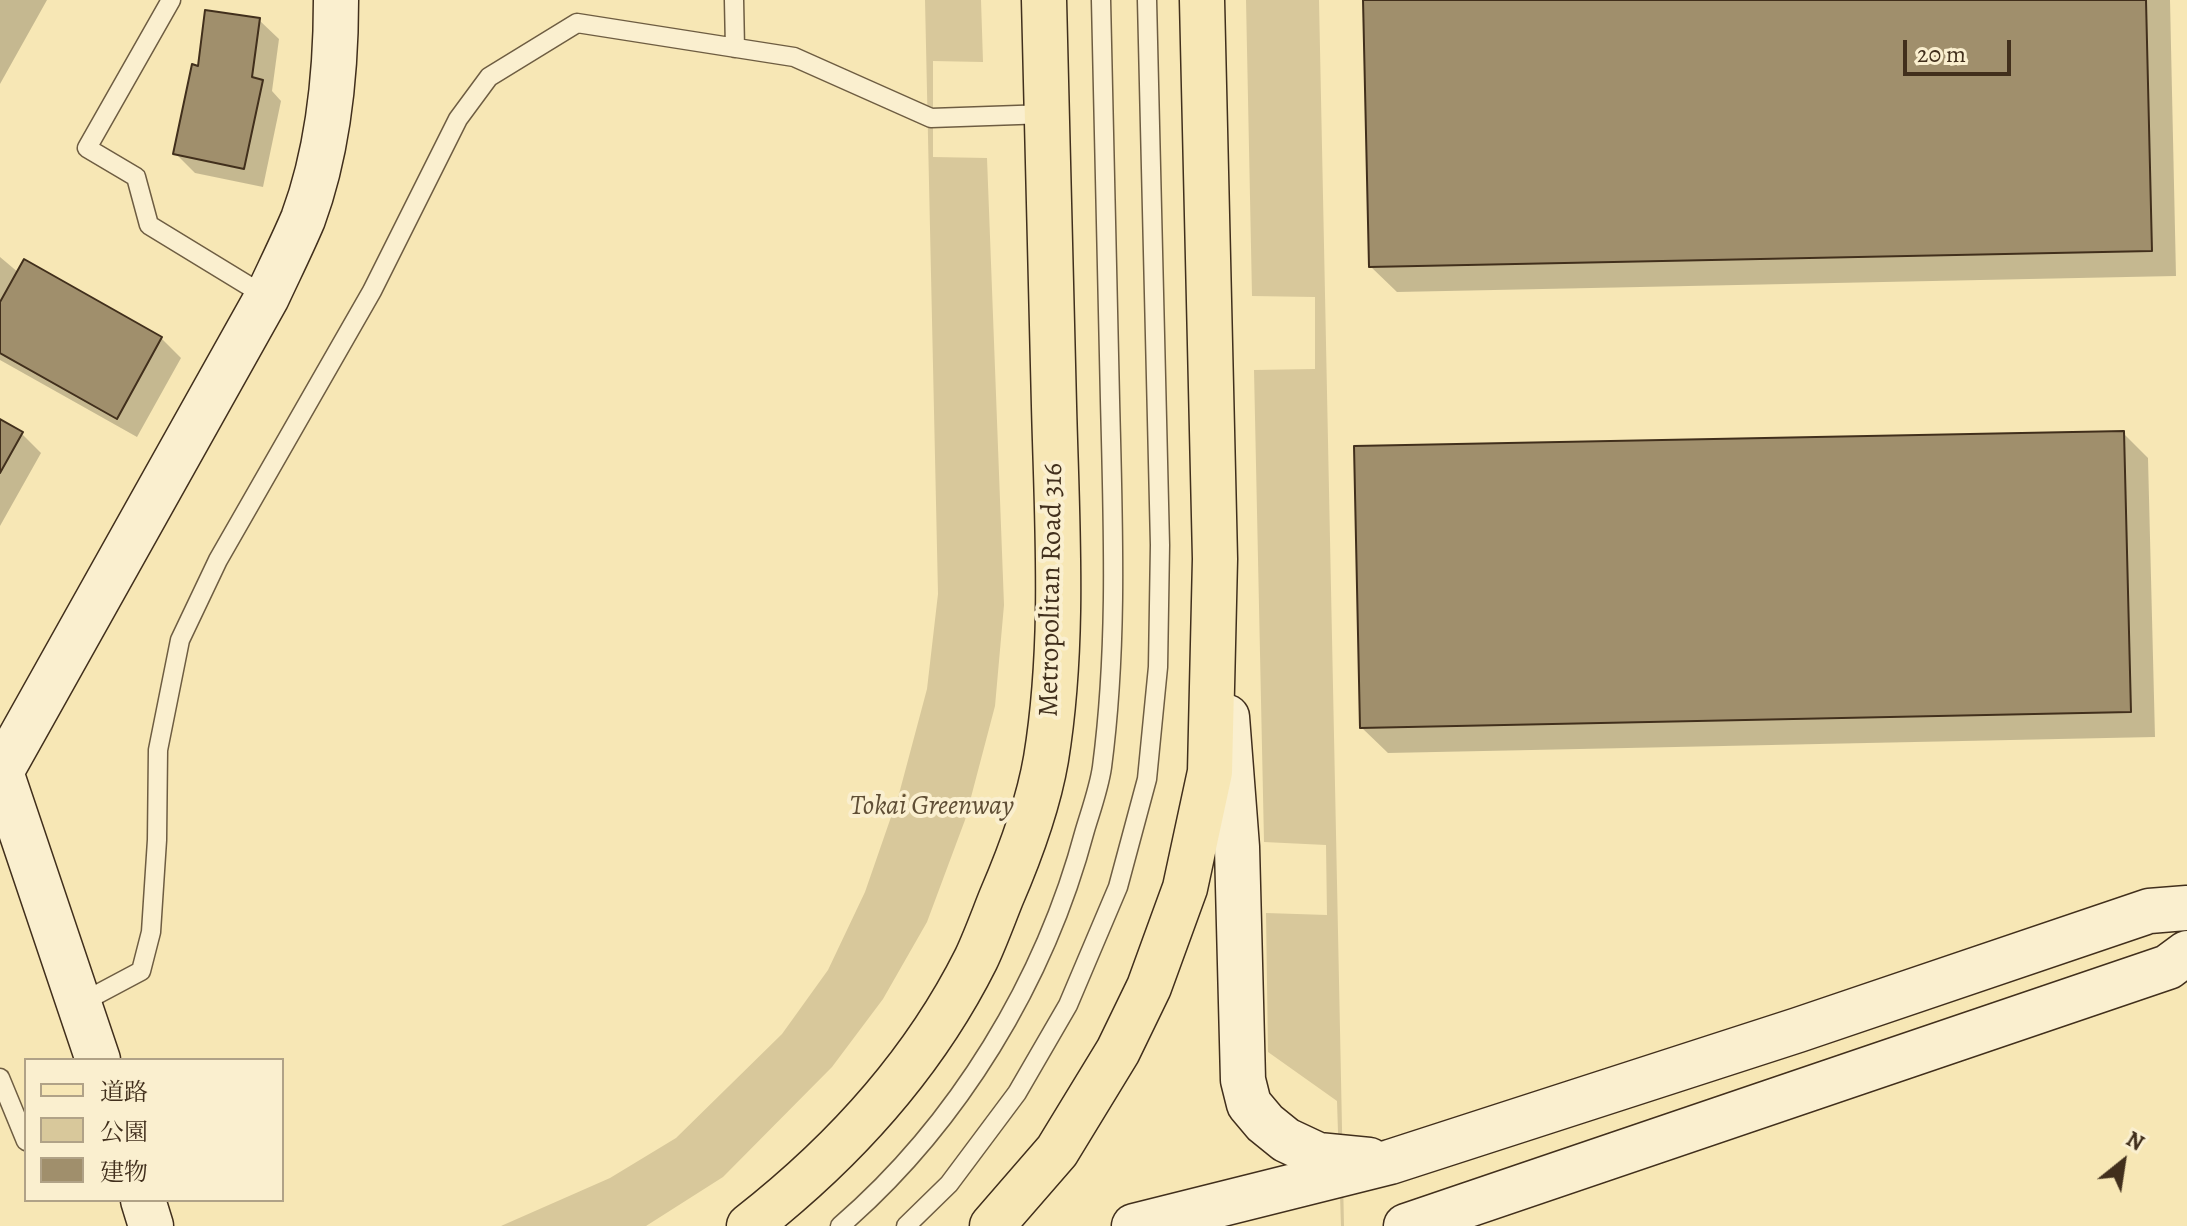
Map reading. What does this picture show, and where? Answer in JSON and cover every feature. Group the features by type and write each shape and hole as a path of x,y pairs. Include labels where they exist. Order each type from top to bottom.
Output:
{"main road":[{"name":"Metropolitan Road 316","path":"749,1226 853,1133 931,1036 976,959 1020,854 1045,760 1055,661 1057,546 1044,0"},
{"path":"992,1226 1057,1151 1110,1064 1149,987 1185,888 1210,772 1215,559 1202,0"}],"street":[{"path":"97,1058 0,772 267,297 303,217 325,140 336,62 336,0"},
{"path":"1215,559 1237,847 1243,1080 1249,1104 1265,1123 1286,1140 1318,1155 1390,1162"},
{"path":"1134,1226 1390,1162 1798,1030 2149,911 2187,908"},
{"path":"1406,1226 2142,977 2168,967 2187,953"},
{"path":"144,1202 151,1226"}],"lane":[{"path":"171,0 87,148 136,177 149,225 267,297"},
{"path":"734,0 735,48"},
{"path":"840,1226 914,1154 979,1067 1027,985 1074,872 1101,771 1113,664 1114,546 1101,0"},
{"path":"906,1226 949,1184 1017,1093 1068,1005 1118,887 1147,779 1158,667 1160,545 1147,0"},
{"path":"79,1004 141,971 151,932 157,840 158,750 180,640 218,560 372,291 458,119 489,77 577,23 794,57 931,118 1047,114"},
{"path":"0,1078 24,1136"}],"green space":[{"name":"Tokai Greenway","path":"925,0 981,0 983,62 933,61 933,157 987,158 1004,605 995,706 965,820 927,922 883,999 832,1067 723,1177 646,1226 501,1226 610,1178 676,1138 782,1034 828,970 865,892 899,794 927,689 938,594"},
{"path":"1246,0 1319,0 1344,1226 1341,1226 1337,1101 1268,1052 1266,913 1327,915 1326,845 1264,842 1254,370 1315,369 1315,297 1252,296"}],"building":[{"path":"1363,0 2146,0 2152,251 1369,267"},
{"path":"205,10 260,18 252,77 263,80 244,169 173,154 192,64 198,66"},
{"path":"24,259 162,337 117,419 0,353 0,302"},
{"path":"0,419 23,432 0,473"},
{"path":"2124,431 2131,712 1360,728 1354,446"}]}
